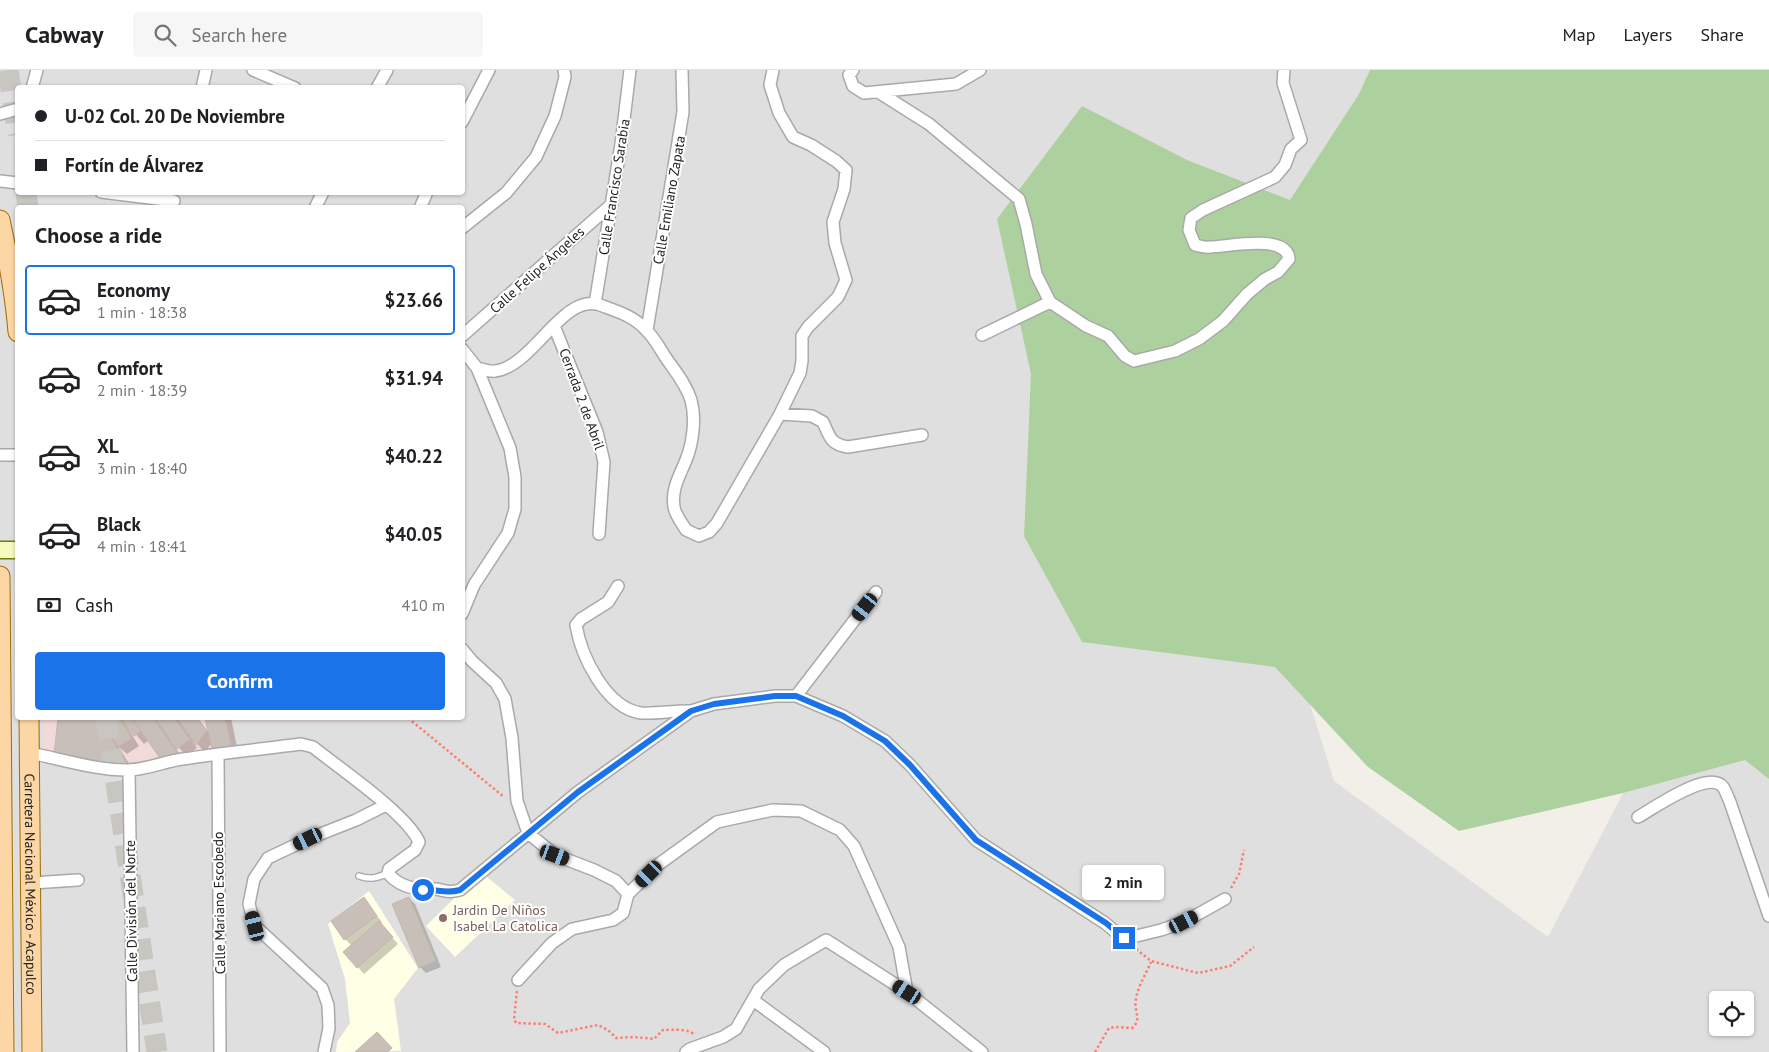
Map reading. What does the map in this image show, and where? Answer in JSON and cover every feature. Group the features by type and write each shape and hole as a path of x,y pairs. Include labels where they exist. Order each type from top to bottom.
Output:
{"main road":[{"path":"0,220 15,305"},
{"name":"Carretera Nacional México - Acapulco","path":"0,576 4,1052"},
{"name":"Carretera Nacional México - Acapulco","path":"29,720 32,1052"}],"street":[{"path":"33,85 37,70"},
{"path":"203,85 206,70"},
{"path":"253,70 288,85"},
{"path":"379,85 387,70"},
{"path":"465,116 489,70"},
{"path":"465,226 506,193 536,158 555,116 565,77 564,70"},
{"name":"Calle Francisco Sarabia","path":"596,304 621,144 630,70"},
{"name":"Calle Emiliano Zapata","path":"647,330 683,112 682,70"},
{"path":"477,368 494,372 507,368 518,361 567,313 580,305 596,304 627,315 647,330 683,384 691,400 693,415 692,435 687,458 674,489 674,506 686,530 699,536 709,532 717,523 780,414 800,373 802,336 808,327 838,297 846,280 835,243 833,222 844,190 846,170 828,155 793,137 779,113 770,85 774,70"},
{"path":"853,70 849,75 853,86 864,93 956,84 980,70"},
{"path":"880,92 928,124 1019,199 1036,274 1050,302 1086,326 1108,336 1125,356 1134,361 1175,351 1199,339 1223,321 1247,294 1265,279 1278,272 1289,259 1289,254 1284,248 1276,244 1231,244 1208,248 1195,245 1189,230 1191,218 1203,210 1275,177 1285,165 1291,149 1301,140 1283,83 1284,70"},
{"path":"0,114 15,110"},
{"path":"0,181 15,183"},
{"path":"128,195 174,200"},
{"name":"Calle Felipe Ángeles","path":"465,333 612,204"},
{"path":"982,335 1050,302"},
{"name":"Cerrada 2 de Abril","path":"554,326 597,432 604,462 599,534"},
{"path":"465,353 477,368 510,448 515,477 515,509 508,533 474,586 465,607"},
{"path":"780,414 812,416 823,422 836,445 848,447 922,435"},
{"path":"0,455 15,455"},
{"path":"0,550 15,550"},
{"path":"618,586 608,602 581,619 576,625 584,653 602,687 621,706 641,712 691,711"},
{"path":"796,696 876,592"},
{"path":"465,653 472,662 496,683 505,699 512,738 517,801 528,834 555,855 594,870 616,882 628,894"},
{"path":"30,753 105,768 129,770 162,765 180,759 218,754 301,744 313,747 386,805 415,834 419,842 416,850 389,869 388,873 391,878 410,887 423,890 436,889 449,893 460,890 578,792 691,711 714,704 767,697 796,696 843,716 885,741 910,765 976,840 1106,923 1124,938 1161,930 1184,922 1224,899"},
{"name":"Calle Mariano Escobedo","path":"218,754 220,1052"},
{"name":"Calle División del Norte","path":"129,770 133,1052"},
{"path":"1638,817 1702,783 1714,782 1723,787 1730,802 1769,916"},
{"path":"324,1052 329,1028 328,1005 322,988 255,926 249,904 254,879 268,858 386,805"},
{"path":"518,980 552,943 572,929 613,920 623,913 628,894 659,864 717,822 773,810 801,811 840,830 854,846 899,947 907,992"},
{"path":"32,883 78,880"},
{"path":"688,1050 723,1037 736,1029 759,989 784,965 826,940 907,992 982,1052"},
{"path":"753,1000 824,1052"}],"lane":[{"path":"359,876 369,879 388,873"}],"path":[{"path":"410,720 504,796 517,801"},
{"path":"1224,899 1239,874 1244,850"},
{"path":"1124,938 1151,961 1198,973 1230,966 1254,947"},
{"path":"1095,1052 1109,1028 1132,1028 1136,1025 1139,1016 1135,1008 1136,999 1151,961"},
{"path":"518,980 514,1019 516,1023 545,1024 558,1033 598,1026 608,1030 616,1038 654,1039 663,1030 680,1030 692,1033 696,1037 688,1050"}],"shaded area":[{"path":"0,70 1544,70 1225,432 1334,781 1548,937 1689,667 1769,700 1769,1052 0,1052"},
{"path":"44,720 230,720 236,748 129,768 50,754 43,749"},
{"path":"481,872 515,900 455,957 426,926"},
{"path":"369,891 418,968 394,999 401,1051 336,1052 337,1042 350,1023 345,979 328,924"}],"green space":[{"path":"1370,70 1769,70 1769,779 1745,760 1623,793 1459,831 1368,767 1275,667 1082,642 1024,536 1031,374 997,219 1082,106 1187,160 1290,200 1359,94"}],"building":[{"path":"58,720 99,720 129,766 54,755"},
{"path":"100,720 120,720 132,738 118,747"},
{"path":"122,720 133,720 141,731 134,736"},
{"path":"133,720 154,720 179,755 162,761"},
{"path":"156,720 176,720 190,739 177,749"},
{"path":"178,720 199,720 207,731 196,745"},
{"path":"205,720 225,720 232,749 213,753"},
{"path":"364,897 377,916 344,940 331,921"},
{"path":"409,897 436,961 419,968 392,904"},
{"path":"379,921 393,937 357,968 343,952"},
{"path":"377,1032 392,1048 388,1052 355,1052"}],"tunnel":[{"path":"8,70 15,116"},
{"path":"26,195 28,205"},
{"path":"106,720 157,1052"}],"place":[{"name":"Jardin De Niños Isabel La Catolica","path":"443,918"}],"route":[{"path":"423,890 436,889 449,893 460,890 578,792 691,711 714,704 775,696 796,696 843,716 885,741 910,765 976,840 1106,923 1124,938"}]}
